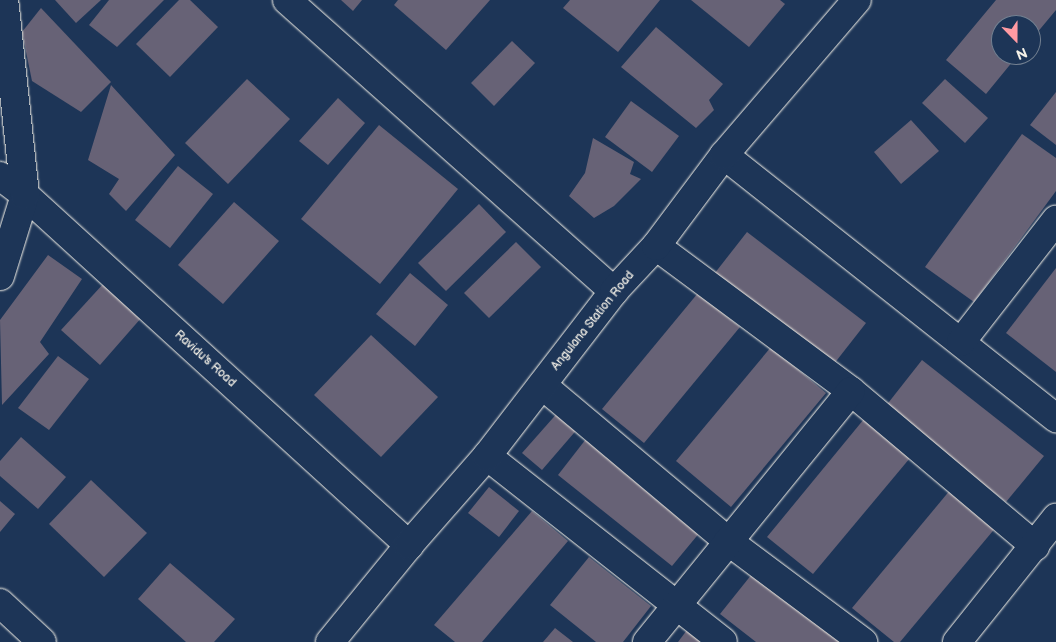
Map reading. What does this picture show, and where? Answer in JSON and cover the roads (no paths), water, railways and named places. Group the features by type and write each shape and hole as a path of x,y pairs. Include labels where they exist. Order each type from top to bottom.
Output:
{"street":[{"path":"0,276 26,195 4,0"},
{"path":"287,0 614,291"},
{"name":"Angulana Station Road","path":"330,642 409,545 487,456 614,291 656,246 724,154 857,0"},
{"path":"724,154 961,342 1054,411"},
{"name":"Ravidu's Road","path":"0,176 26,195 409,545"},
{"path":"961,342 1056,220"},
{"path":"656,246 851,391 1035,546"},
{"path":"542,385 728,541 863,642"},
{"path":"647,642 678,608 728,541 851,391"},
{"path":"487,456 723,642"},
{"path":"956,642 1056,518"},
{"path":"0,603 42,642"}]}
